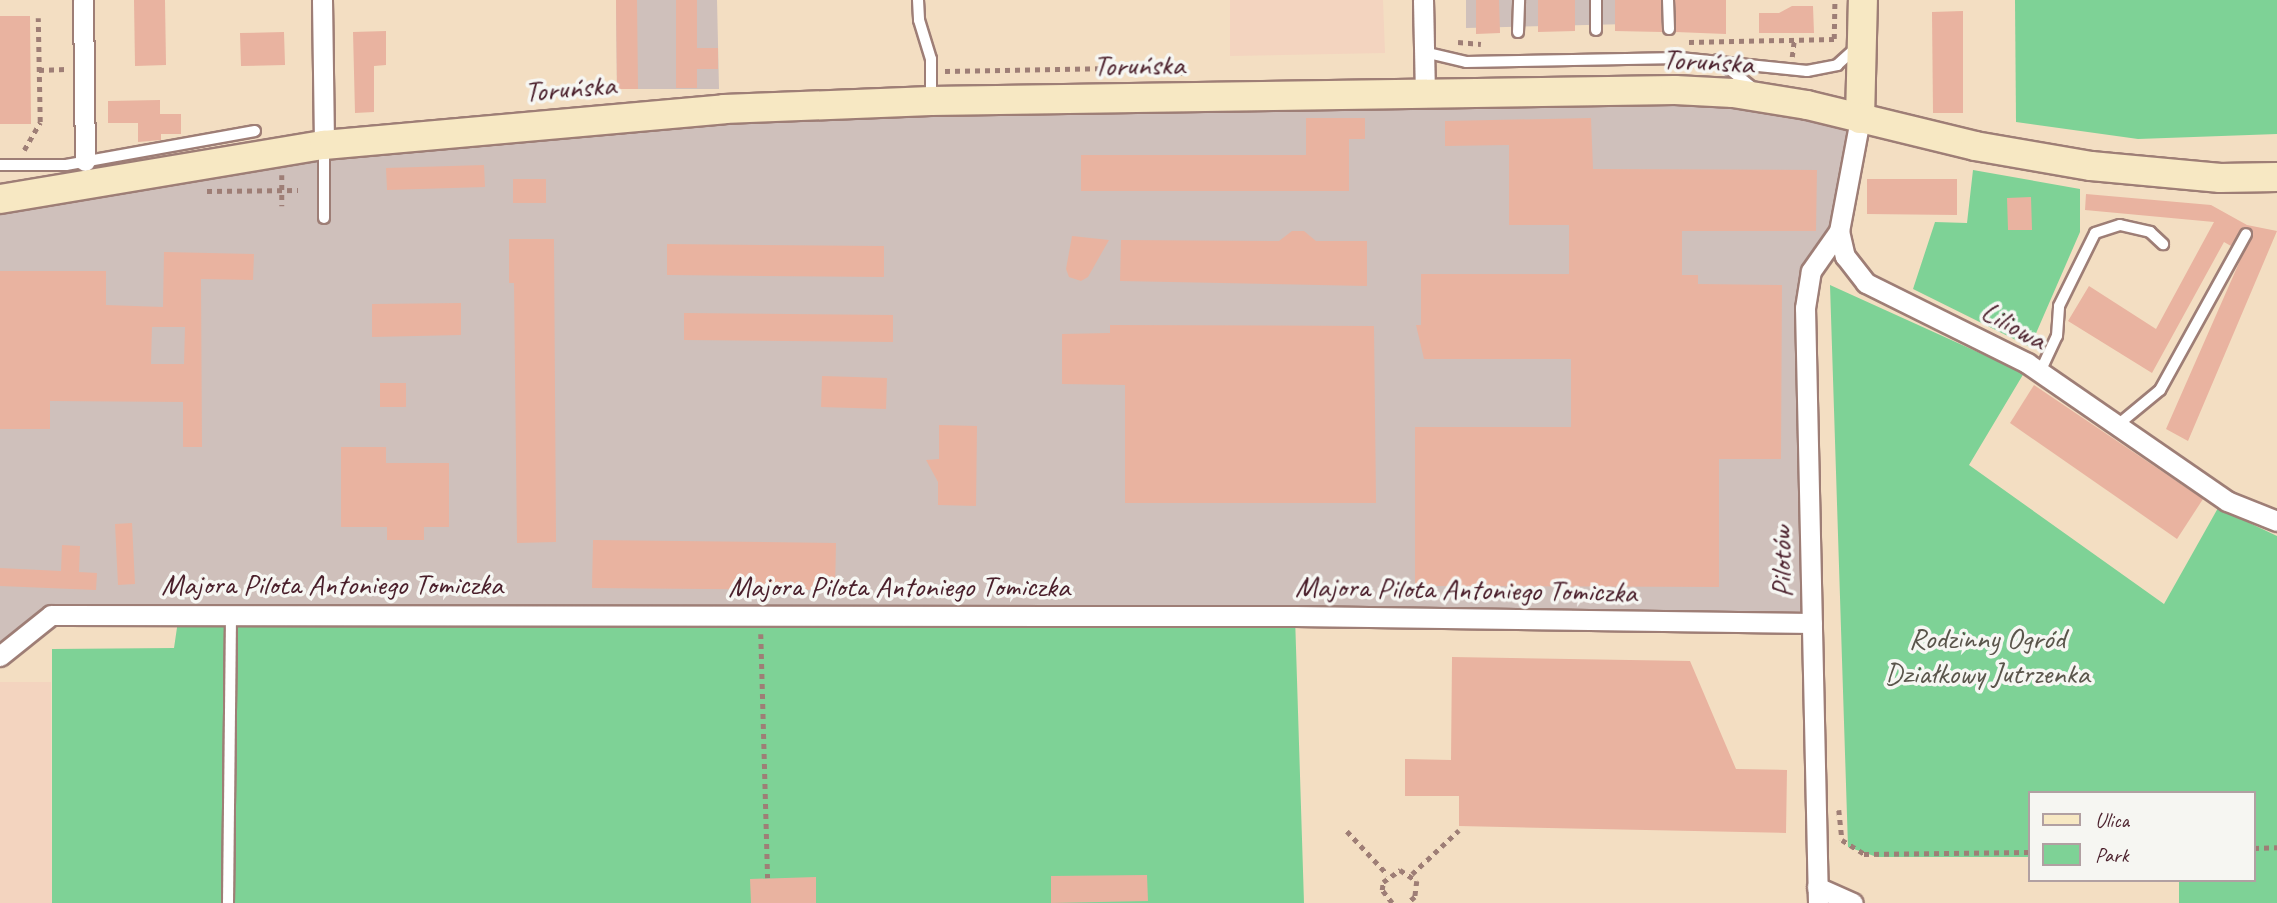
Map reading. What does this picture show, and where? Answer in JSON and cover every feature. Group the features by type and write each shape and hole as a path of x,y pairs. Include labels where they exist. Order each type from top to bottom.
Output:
{"street":[{"path":"83,0 85,161"},
{"path":"322,0 324,145"},
{"path":"1423,0 1425,93"},
{"path":"1839,231 1860,119 1863,0"},
{"name":"Toruńska","path":"0,199 324,145 724,108 931,101 1675,90 1765,97 1975,146 2091,166 2220,178 2277,177"},
{"name":"Liliowa","path":"1839,231 1845,256 1866,283 2040,372 2119,423 2227,501 2277,521"},
{"name":"Pilotów","path":"1817,895 1806,296 1816,260 1839,231"},
{"name":"Majora Pilota Antoniego Tomiczka","path":"0,656 51,615 761,615 1812,623"},
{"path":"1817,895 1853,903"}],"lane":[{"path":"918,0 931,71 931,101"},
{"path":"1518,33 1519,0"},
{"path":"1596,0 1596,30"},
{"path":"1668,0 1670,29"},
{"path":"1424,52 1466,62 1718,60 1822,70 1836,65 1863,40"},
{"path":"1718,60 1765,97"},
{"path":"0,165 85,161 255,131"},
{"path":"324,145 324,218"},
{"path":"2040,372 2057,336 2059,306 2095,233 2120,225 2150,232 2163,244"},
{"path":"2119,423 2160,390 2246,234"},
{"path":"228,903 231,614"}],"path":[{"path":"1835,0 1835,39"},
{"path":"11,153 22,153 40,122 38,18"},
{"path":"1792,58 1794,40"},
{"path":"931,71 1172,67 1191,77"},
{"path":"39,70 71,69"},
{"path":"282,167 282,206"},
{"path":"203,191 298,190"},
{"path":"761,615 768,878"},
{"path":"1839,807 1842,840 1864,854 2028,852"},
{"path":"1412,874 1459,830"},
{"path":"1347,831 1388,874"},
{"path":"2256,848 2277,847"},
{"path":"1392,903 1382,890 1388,874 1399,870 1412,874"},
{"path":"1408,903 1418,890 1412,874"}],"shaded area":[{"path":"616,0 717,0 719,89 617,89"},
{"path":"1230,0 1383,0 1385,53 1230,56"},
{"path":"1466,0 1711,0 1712,22 1466,28"},
{"path":"1675,90 1860,119 1839,231 1811,271 1812,623 52,615 0,656 0,199 625,116"},
{"path":"0,682 51,682 52,903 0,903"}],"green space":[{"path":"2015,0 2277,0 2277,134 2138,139 2016,122"},
{"path":"1973,170 2080,189 2080,232 2030,347 1913,289 1935,222 1967,223"},
{"name":"Rodzinny Ogród Działkowy Jutrzenka","path":"1830,285 2024,373 1969,465 2164,604 2218,508 2277,536 2277,903 2179,903 2179,882 2256,882 2256,791 2028,791 2028,857 1877,857 1848,847"},
{"path":"179,614 1295,616 1304,903 52,903 52,649 174,648"}],"building":[{"path":"134,0 165,0 166,65 135,66"},
{"path":"616,0 637,0 638,89 617,89"},
{"path":"676,0 697,0 697,48 718,48 718,69 697,69 697,88 676,88"},
{"path":"1476,0 1499,0 1500,33 1476,34"},
{"path":"1538,0 1575,0 1575,31 1538,32"},
{"path":"1615,0 1661,0 1662,32 1615,31"},
{"path":"1675,0 1726,0 1726,34 1676,32"},
{"path":"1792,6 1813,6 1814,33 1759,33 1759,13 1779,13"},
{"path":"1963,11 1963,113 1933,113 1932,12"},
{"path":"0,16 30,16 31,124 0,124"},
{"path":"386,31 386,65 374,66 374,112 355,113 353,32"},
{"path":"284,32 285,65 241,66 240,33"},
{"path":"160,100 160,114 181,114 181,134 161,134 161,140 138,142 138,123 108,123 108,101"},
{"path":"1306,118 1365,118 1365,139 1349,139 1349,191 1081,191 1081,155 1306,155"},
{"path":"1591,118 1593,169 1817,170 1816,231 1682,231 1682,275 1698,275 1698,284 1782,285 1781,459 1719,459 1719,587 1415,586 1415,427 1571,427 1571,359 1424,359 1416,325 1421,325 1421,274 1569,274 1569,225 1509,225 1509,145 1445,146 1445,121"},
{"path":"484,165 485,187 387,190 386,168"},
{"path":"513,179 546,179 546,203 513,203"},
{"path":"1867,179 1957,179 1957,215 1867,214"},
{"path":"2086,194 2211,205 2247,225 2277,231 2188,441 2166,429 2253,231 2243,227 2231,246 2224,242 2152,373 2068,321 2089,286 2156,329 2214,222 2085,210"},
{"path":"2031,197 2032,230 2008,230 2007,198"},
{"path":"1292,231 1304,231 1316,241 1367,241 1367,286 1120,281 1121,240 1279,241"},
{"path":"1072,236 1109,240 1088,277 1081,281 1069,277 1066,269"},
{"path":"509,239 554,239 556,542 517,543 514,283 509,283"},
{"path":"667,244 884,246 884,277 667,275"},
{"path":"164,252 254,254 253,280 201,279 202,447 183,447 183,402 50,401 50,429 0,429 0,271 106,271 106,305 163,307","holes":["152,327 185,327 184,364 151,364"]},
{"path":"461,303 461,335 372,337 372,304"},
{"path":"684,313 893,315 893,342 684,340"},
{"path":"1110,325 1374,326 1376,503 1125,503 1125,385 1062,384 1062,334 1110,333"},
{"path":"822,376 887,378 886,409 821,407"},
{"path":"380,383 406,383 406,407 380,407"},
{"path":"2034,385 2203,499 2177,539 2010,423"},
{"path":"939,425 977,426 976,506 938,505 938,482 926,460 939,459"},
{"path":"341,447 386,447 386,463 449,463 449,527 424,527 424,540 387,540 387,527 341,527"},
{"path":"132,523 135,584 118,585 115,524"},
{"path":"593,540 836,543 835,590 592,588"},
{"path":"62,545 80,546 79,572 97,573 96,590 0,586 0,568 61,571"},
{"path":"1452,657 1690,661 1736,769 1787,770 1786,833 1459,826 1459,796 1405,796 1405,759 1451,760"},
{"path":"1147,875 1148,901 1051,903 1051,876"},
{"path":"816,877 816,903 751,903 750,879"}]}
